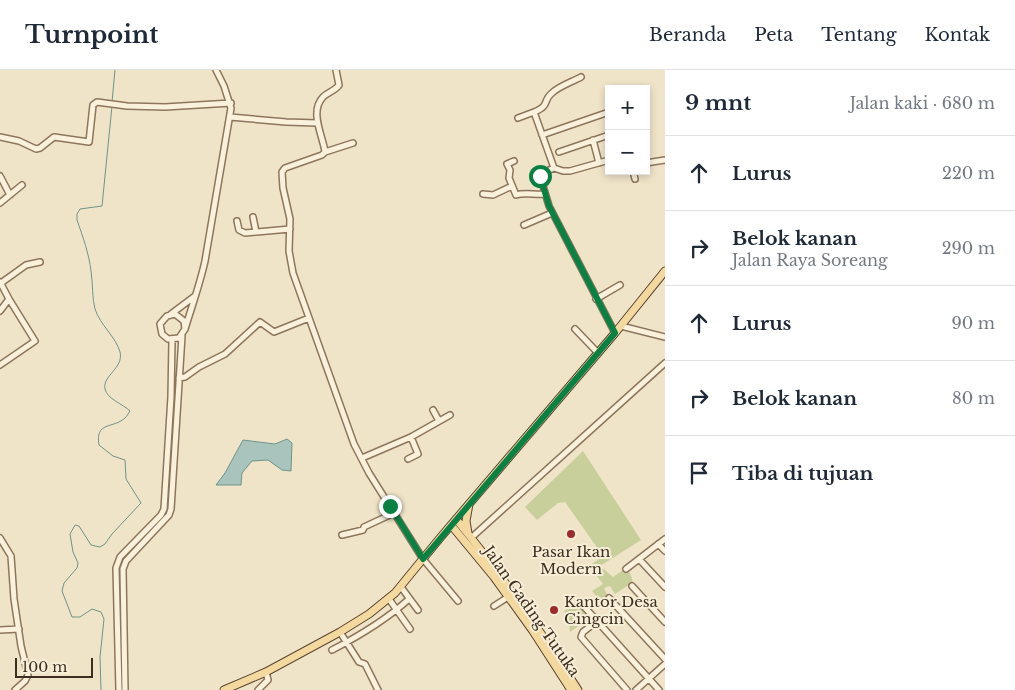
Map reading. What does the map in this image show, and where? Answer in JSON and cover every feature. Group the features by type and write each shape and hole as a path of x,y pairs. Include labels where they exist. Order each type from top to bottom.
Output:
{"main road":[{"path":"224,690 266,672 340,632 389,599 621,326 665,271"},
{"path":"469,503 466,520 470,536"},
{"name":"Jalan Gading Tutuka","path":"453,522 470,536 508,597 527,617 571,690"},
{"name":"Jalan Gading Tutuka","path":"453,522 484,558 578,690"}],"street":[{"path":"125,690 123,565 169,515 171,509 182,336 206,261 230,117 231,104 216,70"},
{"path":"325,152 317,123 318,111 321,99 339,85 336,70"},
{"path":"518,118 544,107 549,96 554,91 581,77"},
{"path":"0,137 19,141 36,149 54,137 89,142 93,105 97,102 165,107 231,104"},
{"path":"534,112 554,168"},
{"path":"542,135 605,113"},
{"path":"230,117 317,123"},
{"path":"559,152 605,136"},
{"path":"593,140 599,163"},
{"path":"353,143 325,152 322,155 283,170 283,188 290,219 289,259 354,444 369,473 423,559 458,601"},
{"path":"650,162 665,160"},
{"path":"514,161 507,164 510,170 508,176 516,195 544,194"},
{"path":"605,161 570,171 554,168 540,174 544,194 552,213 615,333"},
{"path":"634,175 635,179"},
{"path":"0,176 10,195"},
{"path":"0,203 22,185"},
{"path":"483,194 493,195 512,186"},
{"path":"524,225 552,213"},
{"path":"253,218 256,232"},
{"path":"237,221 238,228 242,231 256,232 290,229"},
{"path":"0,365 35,341 0,283 26,265 40,262"},
{"path":"596,299 620,284"},
{"path":"172,340 162,334 160,328 162,320 195,296"},
{"path":"0,310 7,303 8,299"},
{"path":"171,314 182,318 185,329"},
{"path":"179,378 225,354 260,322 274,332 309,318"},
{"path":"621,326 665,337"},
{"path":"575,329 598,353"},
{"path":"172,340 182,336"},
{"path":"119,690 115,591 117,562 161,515 164,509 171,398 172,340"},
{"path":"470,536 665,363"},
{"path":"433,410 439,421"},
{"path":"362,458 411,436 450,415"},
{"path":"408,459 418,453 411,436"},
{"path":"342,535 363,530 364,527 394,513"},
{"path":"0,538 11,554 14,599 28,675 25,681 14,690"},
{"path":"626,569 665,539"},
{"path":"658,544 665,551"},
{"path":"639,559 665,587"},
{"path":"632,586 665,622"},
{"path":"400,587 418,610"},
{"path":"115,591 122,590"},
{"path":"494,606 508,597"},
{"path":"609,598 665,659"},
{"path":"389,599 410,629"},
{"path":"332,650 397,610 409,600"},
{"path":"580,602 659,690"},
{"path":"597,621 583,632 581,636 627,690"},
{"path":"0,630 19,628"},
{"path":"340,632 359,662 365,664 378,690"},
{"path":"636,690 665,664"},
{"path":"258,690 268,680 266,672"}],"green space":[{"path":"583,451 641,540 600,566 613,577 623,570 630,573 633,582 615,594 610,586 604,588 608,597 599,600 592,591 603,584 589,566 603,556 565,502 558,503 537,520 525,507"},
{"path":"579,603 591,617 570,632 569,621 564,611"}],"water":[{"path":"287,439 292,443 291,471 282,470 268,460 252,461 242,473 241,485 216,485 225,473 243,440 275,444"}],"waterway":[{"path":"112,102 115,70"},
{"path":"101,690 100,657 104,619 101,612 92,609 80,617 72,617 62,591 64,583 77,568 78,563 73,552 70,534 75,525 79,526 91,545 100,547 105,544 141,503 126,479 125,460 113,456 99,445 98,437 102,429 125,418 130,411 106,393 105,384 119,363 120,352 95,309 89,258 77,220 77,214 80,209 102,206 112,106"}],"place":[{"name":"Pasar Ikan Modern","path":"571,534"},
{"name":"Kantor Desa Cingcin","path":"554,610"}],"route":[{"path":"390,506 423,559 615,333 549,206 540,176"}]}
